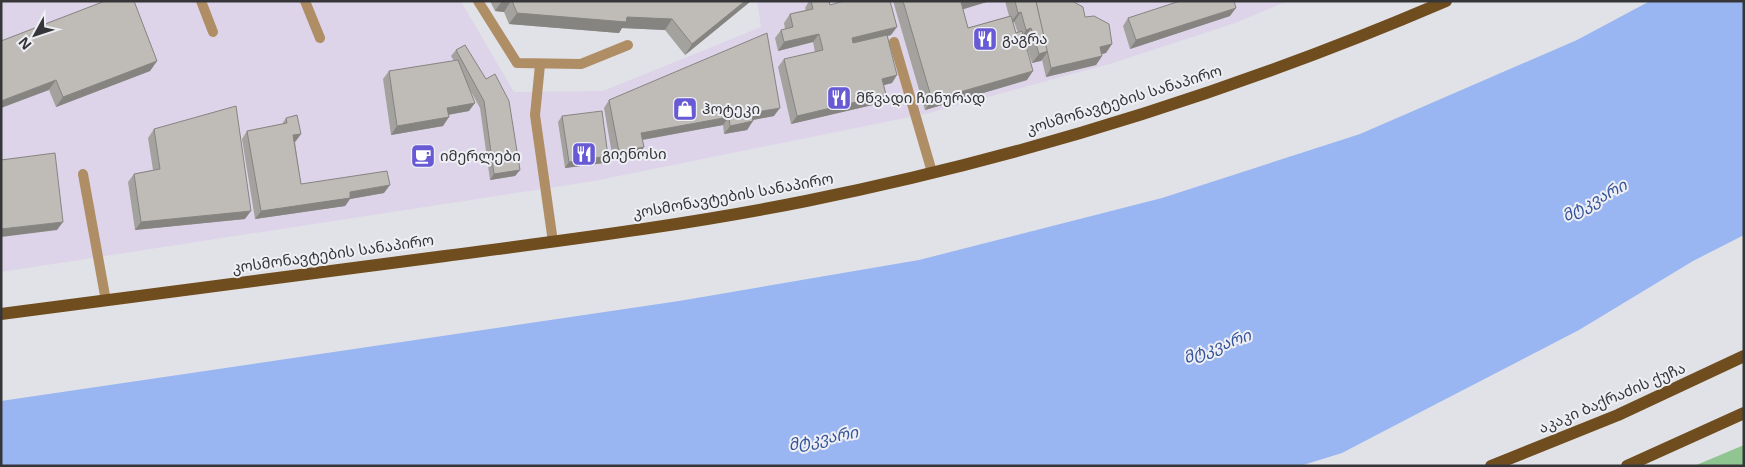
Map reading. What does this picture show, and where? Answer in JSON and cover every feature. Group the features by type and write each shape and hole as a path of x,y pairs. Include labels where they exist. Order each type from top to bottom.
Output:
{"main road":[{"name":"კოსმონავტების სანაპირო","path":"1,314 553,242 666,226 806,201 932,172 1160,109 1225,87 1446,1"},
{"name":"აკაკი ბაქრაძის ქუჩა","path":"1492,466 1618,415 1744,356"},
{"path":"1627,466 1744,414"}],"lane":[{"path":"201,1 213,32"},
{"path":"305,1 320,38"},
{"path":"478,1 516,63 540,65 581,64 628,45"},
{"path":"894,42 932,172"},
{"path":"540,65 535,115 553,242"},
{"path":"83,174 106,301"}],"shaded area":[{"path":"1,1 461,1 514,92 603,91 761,27 757,1 1288,1 1235,23 1113,63 925,114 594,181 1,272"}],"green space":[{"path":"1744,445 1744,466 1694,466"}],"water":[{"name":"მტკვარი","path":"1650,1 1744,1 1744,235 1693,261 1579,330 1342,453 1300,466 1,466 1,401 679,301 919,260 1162,198 1360,134 1577,40"}],"building":[{"path":"105,1 134,1 157,61 63,97 56,80 1,101 1,41"},
{"path":"512,1 745,1 692,44 672,19 627,17 626,22 517,13"},
{"path":"811,1 829,1 830,5 844,1 890,1 897,27 852,38 853,43 887,35 897,75 882,79 886,95 797,116 784,59 823,50 819,34 784,42 781,30 793,27 790,14 813,9"},
{"path":"903,1 964,1 961,2 968,28 1011,16 1016,33 1022,31 1033,71 932,100"},
{"path":"1015,1 1036,1 1048,51 1039,54 1031,28 1026,30 1021,12 1018,13"},
{"path":"1036,1 1074,1 1083,7 1085,17 1094,16 1109,24 1112,44 1100,47 1102,56 1051,68"},
{"path":"1180,1 1234,1 1236,8 1136,40 1128,18"},
{"path":"767,33 780,108 751,113 753,121 730,126 729,117 641,133 644,147 619,152 609,100"},
{"path":"465,45 486,79 495,74 509,101 520,170 494,174 484,101 456,50"},
{"path":"458,60 475,103 447,108 449,117 397,126 389,71"},
{"path":"236,106 251,211 141,222 134,174 160,169 154,129"},
{"path":"602,111 608,156 569,162 562,116"},
{"path":"297,115 301,134 293,135 301,184 387,171 390,185 350,192 350,198 261,211 247,131 287,123 286,118"},
{"path":"55,153 63,222 1,229 1,160"}],"place":[{"name":"გაგრა","path":"985,39"},
{"name":"მწვადი ჩინურად","path":"839,98"},
{"name":"ჰოტეკი","path":"685,109"},
{"name":"გიენოსი","path":"584,154"},
{"name":"იმერლები","path":"423,156"}]}
